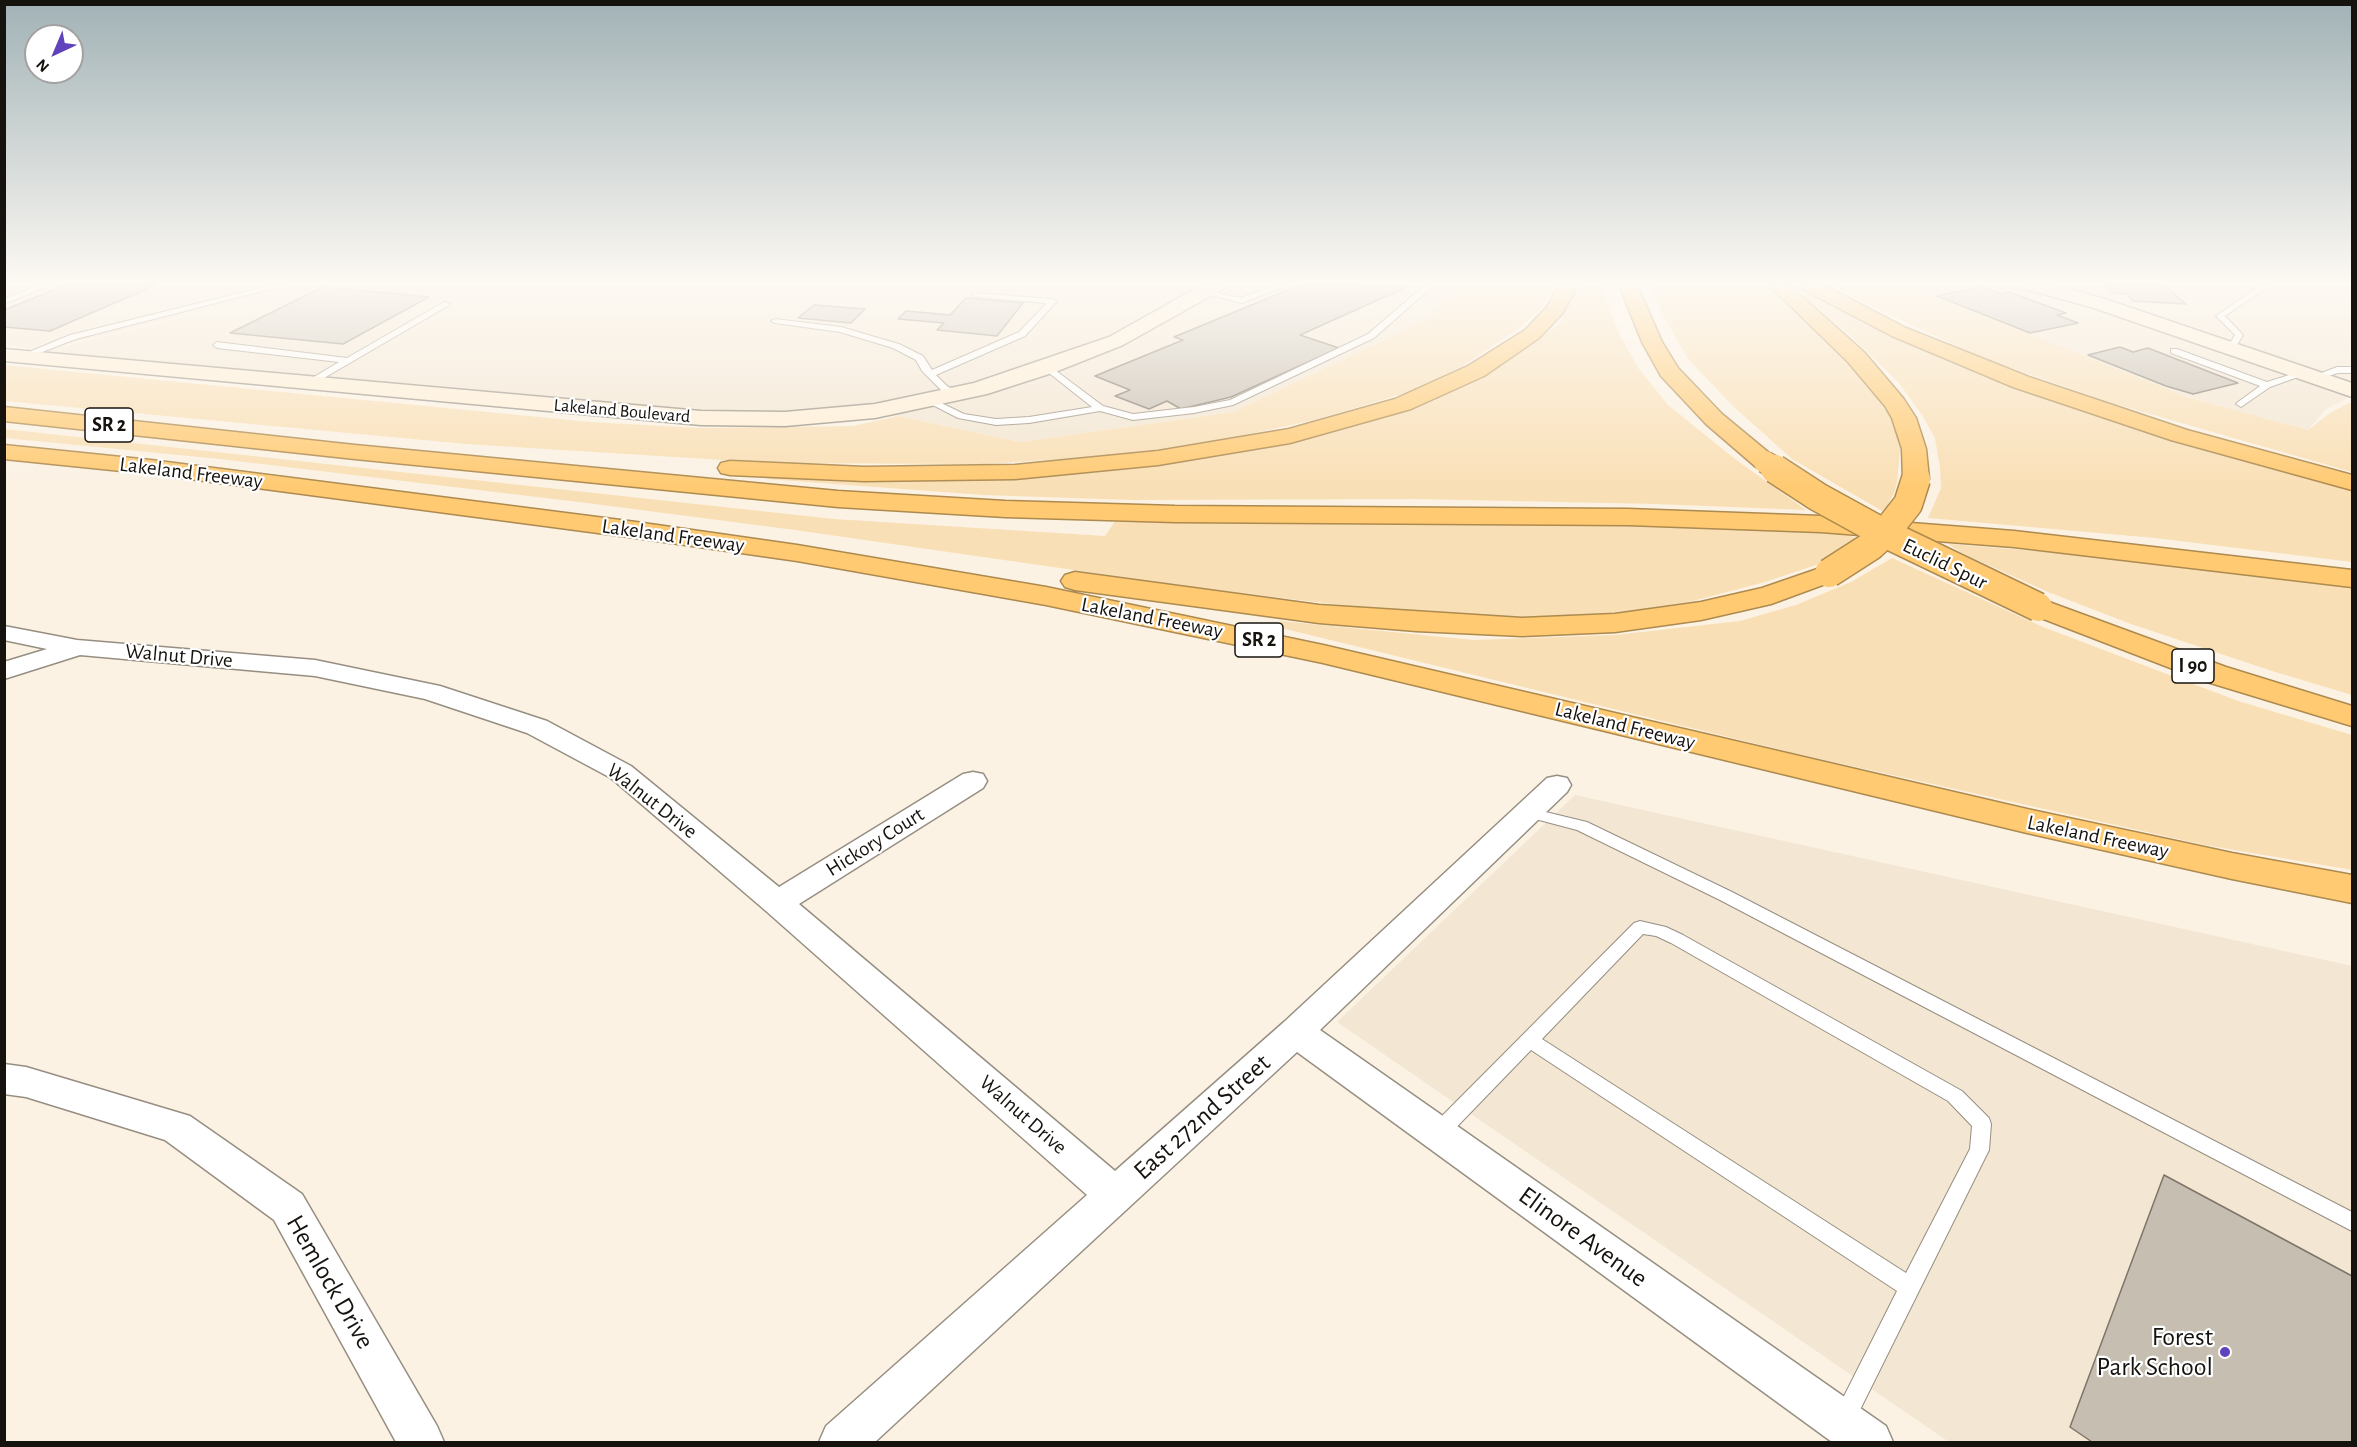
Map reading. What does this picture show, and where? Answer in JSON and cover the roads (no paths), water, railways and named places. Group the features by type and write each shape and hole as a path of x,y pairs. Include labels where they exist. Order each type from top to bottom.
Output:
{"highway":[{"path":"213,435 556,459 864,474 1003,472 1111,464 1203,452 1280,438 1403,404 1476,371 1505,353"},
{"name":"Euclid Spur","path":"1658,353 1669,371 1722,427 1765,462 1818,497 1878,531 2038,607 2204,670 2352,717"},
{"path":"151,467 346,482 502,501 1250,606 1427,623 1532,627 1615,623 1650,619 1750,600 1800,585 1829,573 1871,546 1886,532 1908,504 1916,479 1914,449 1904,418 1895,403 1851,353"},
{"path":"1948,353 2030,385 2179,435 2352,483"},
{"name":"Lakeland Freeway","path":"4,414 647,482 898,503 1164,514 1638,517 1821,524 2035,542 2352,579"},
{"name":"Lakeland Freeway","path":"4,452 151,467 717,542 1046,596 1323,654 2027,822 2352,890"}],"street":[{"name":"Lakeland Boulevard","path":"13,356 701,418 785,418 875,411 928,400 1047,367 1084,353"},
{"path":"2244,353 2352,390"},
{"name":"Walnut Drive","path":"4,633 77,647 315,668 431,692 537,728 621,772 777,903 1115,1195"},
{"path":"4,671 77,647"},
{"name":"Hickory Court","path":"777,903 973,781"},
{"name":"East 272nd Street","path":"842,1443 1296,1032 1557,785"},
{"name":"Elinore Avenue","path":"1296,1032 1856,1432"},
{"name":"Hemlock Drive","path":"4,1079 26,1082 177,1127 288,1207 421,1443"}],"lane":[{"path":"279,353 349,361"},
{"path":"312,382 364,353"},
{"path":"907,353 920,358 925,369 955,394"},
{"path":"931,374 980,353"},
{"path":"1047,367 1100,408 1133,417 1194,410 1233,402 1336,353"},
{"path":"2178,353 2267,385"},
{"path":"2241,404 2267,385 2337,370 2352,370"},
{"path":"928,400 961,416 996,422 1029,420 1100,408"},
{"path":"1529,813 1582,826 1725,896 2352,1222"},
{"path":"1438,1133 1640,927 1660,931 1677,939 1955,1096 1982,1124 1978,1150 1910,1287 1856,1432"},
{"path":"1530,1040 1910,1287"}],"place":[{"name":"Forest Park School","path":"2225,1352"}]}
